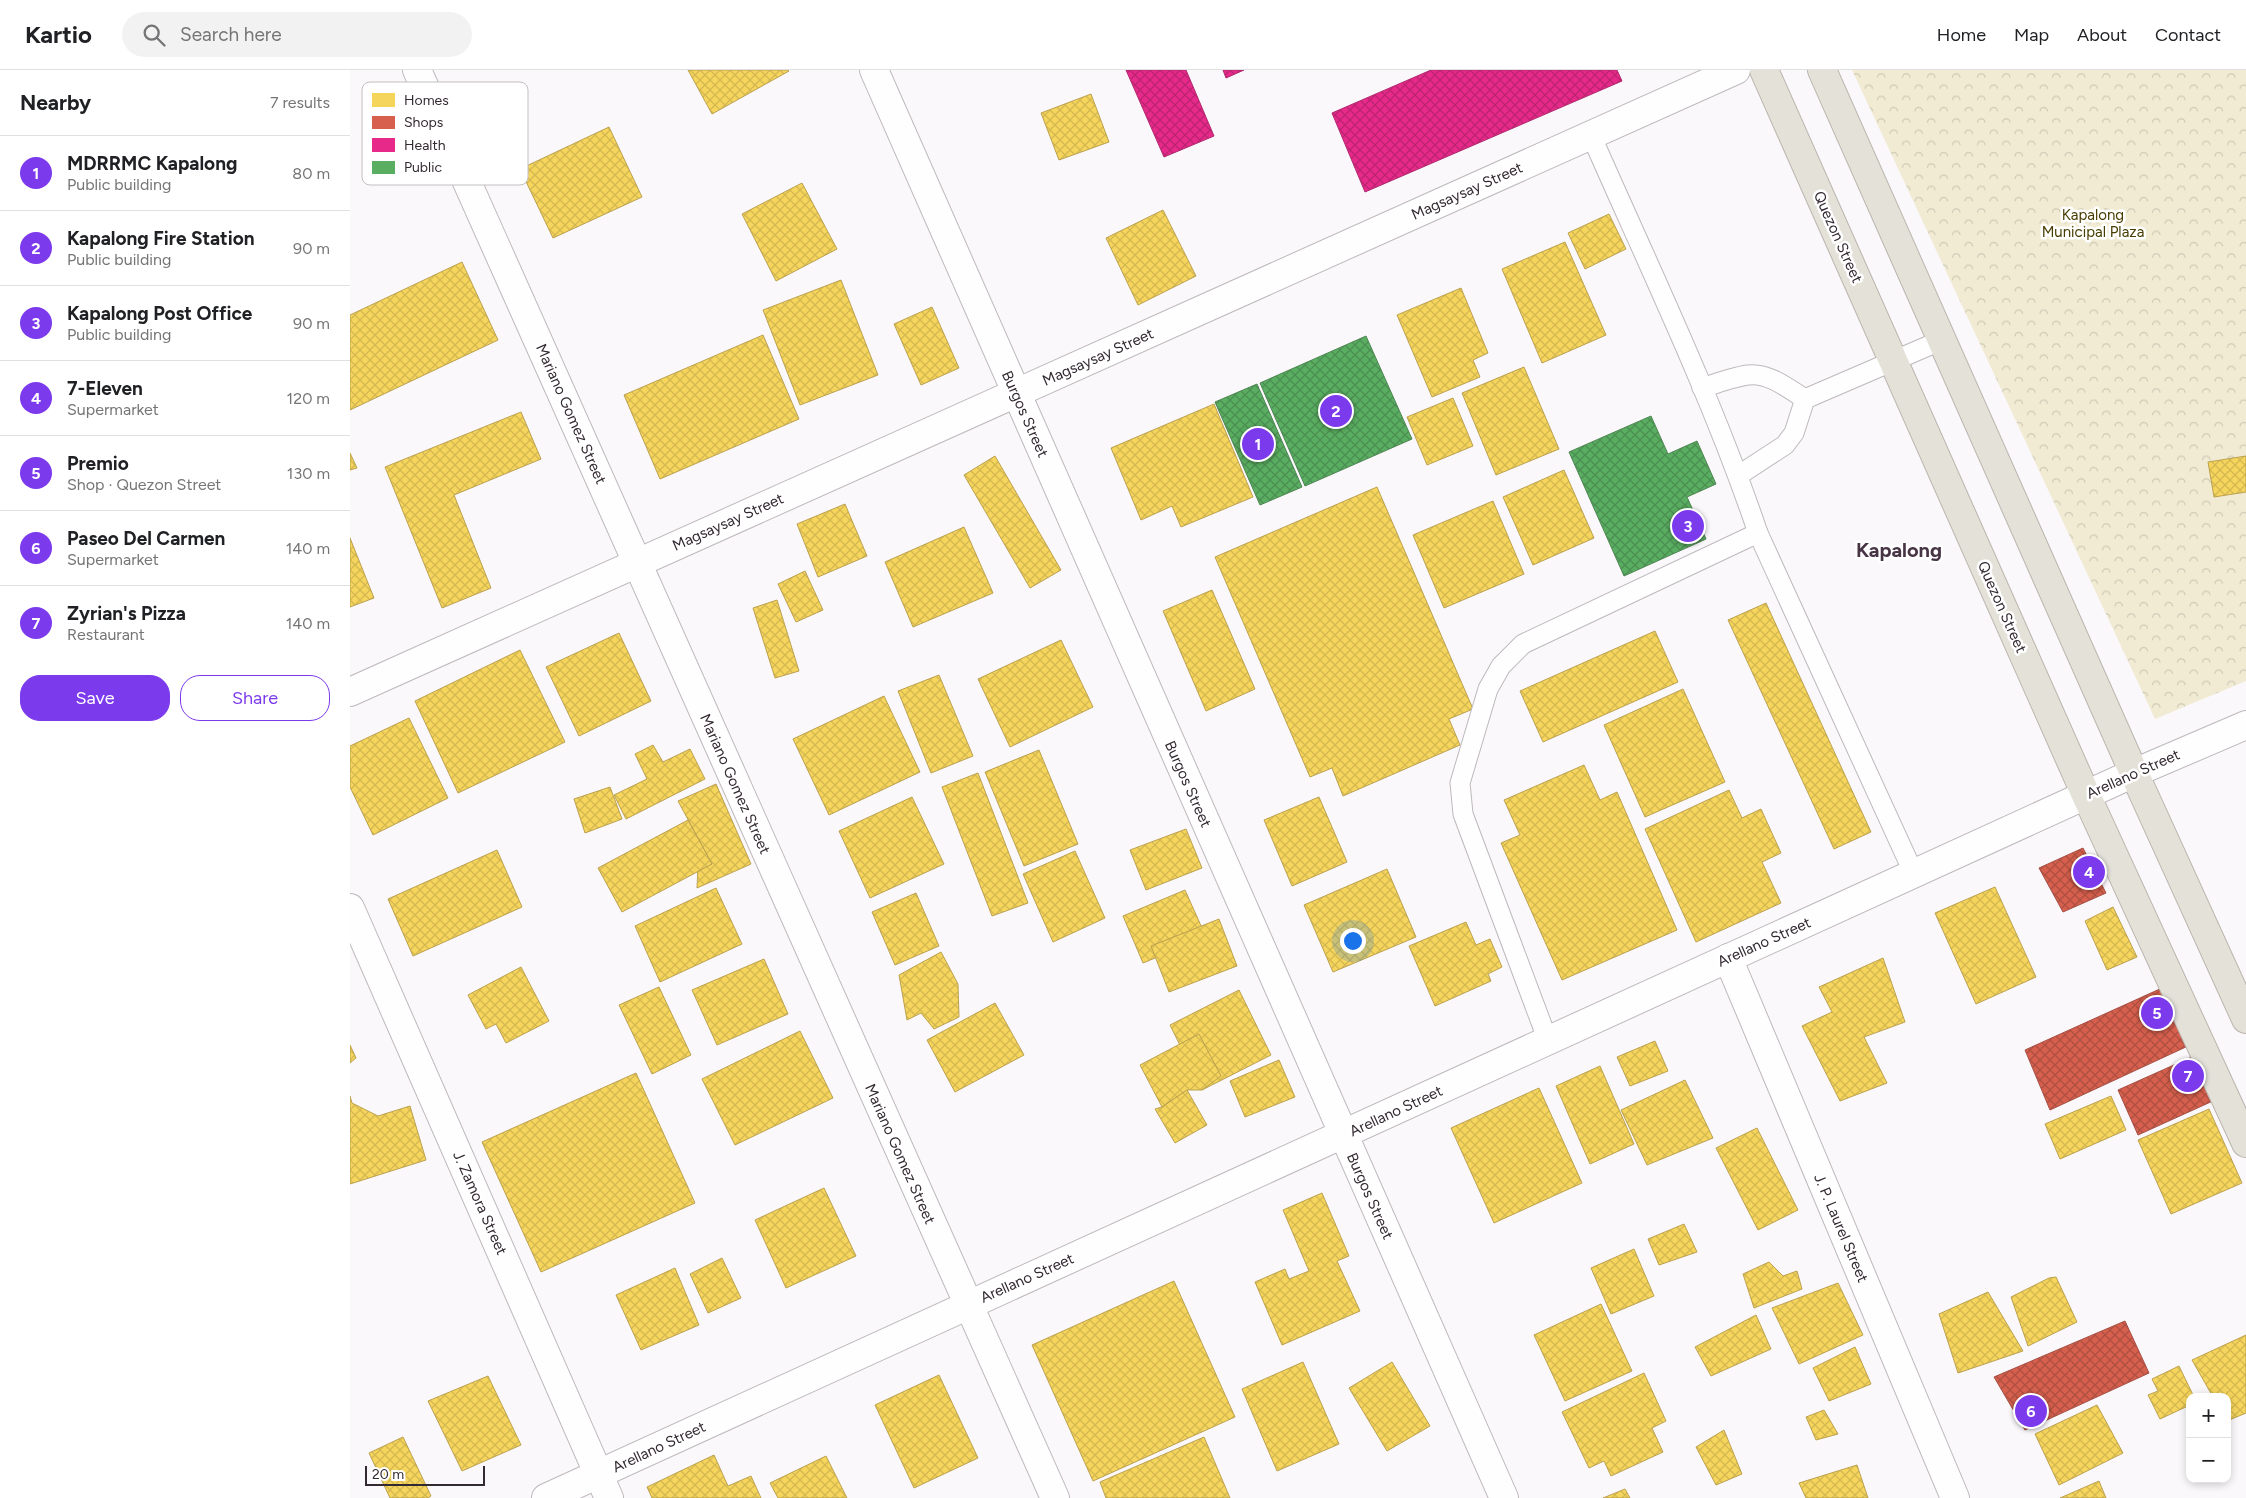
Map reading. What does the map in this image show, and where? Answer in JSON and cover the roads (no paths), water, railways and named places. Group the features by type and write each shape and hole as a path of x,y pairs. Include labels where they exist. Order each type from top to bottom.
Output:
{"highway":[{"name":"Quezon Street","path":"1764,70 2086,795 2246,1142"},
{"path":"1822,70 2134,772 2246,1018"}],"street":[{"name":"Mariano Gomez Street","path":"417,70 422,82"},
{"name":"Burgos Street","path":"874,70 1342,1135 1504,1498"},
{"name":"Magsaysay Street","path":"350,692 1736,70"},
{"name":"Mariano Gomez Street","path":"468,185 1055,1498"},
{"name":"Arellano Street","path":"546,1498 604,1486 968,1306 2134,772 2246,725"},
{"name":"J. Zamora Street","path":"350,908 604,1486"},
{"name":"J. P. Laurel Street","path":"1728,958 1955,1498"}],"lane":[{"path":"1591,135 1702,388 1738,476 1758,533 1914,874"},
{"path":"1738,476 1785,446 1794,433 1805,398 1942,340"},
{"path":"1702,388 1750,374 1771,380 1805,398"},
{"path":"1548,1041 1462,814 1460,783 1488,689 1501,666 1523,644 1758,533"}],"place":[{"name":"Kapalong Fire Station","path":"1336,411"},
{"name":"MDRRMC Kapalong","path":"1258,444"},
{"name":"Kapalong Post Office","path":"1688,526"},
{"name":"7-Eleven","path":"2089,872"},
{"name":"Premio","path":"2157,1013"},
{"name":"Zyrian's Pizza","path":"2188,1076"},
{"name":"Paseo Del Carmen","path":"2031,1411"}],"district":[{"name":"Kapalong","path":"1899,550"}],"park label":[{"name":"Kapalong Municipal Plaza","path":"2093,224"}]}
